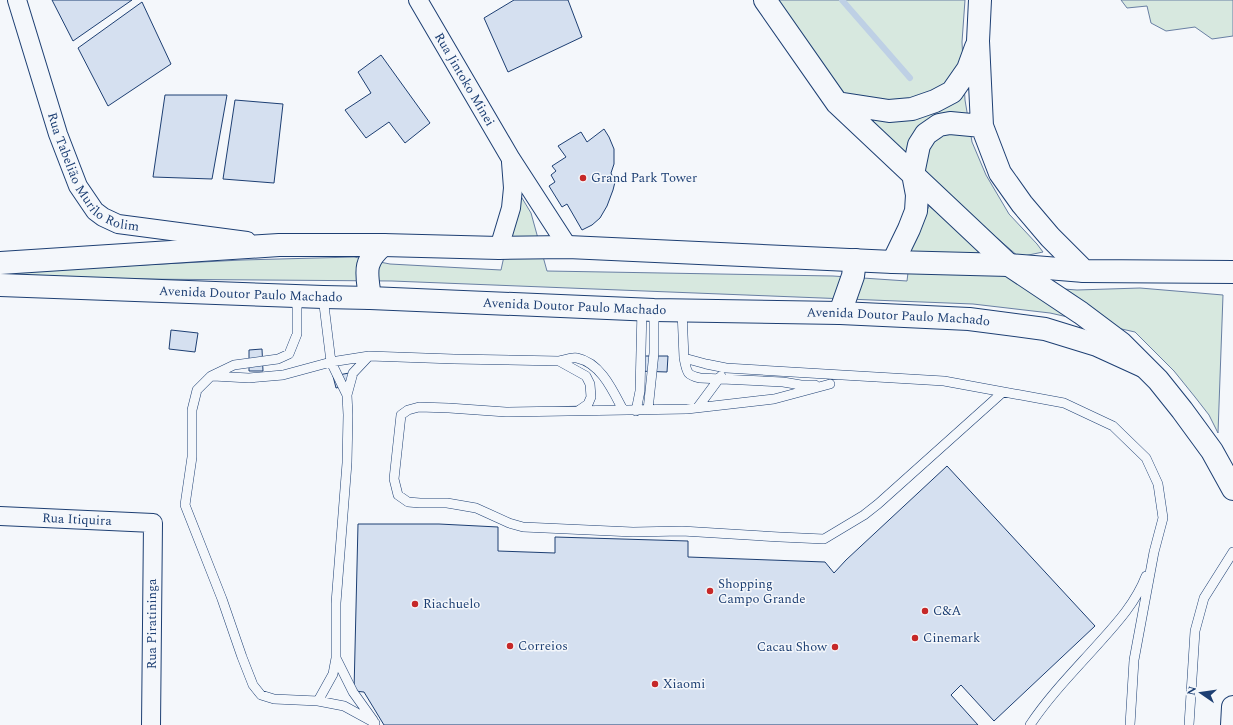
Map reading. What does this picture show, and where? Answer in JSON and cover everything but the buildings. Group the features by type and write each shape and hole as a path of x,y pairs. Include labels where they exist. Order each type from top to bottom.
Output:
{"street":[{"name":"Rua Tabelião Murilo Rolim","path":"17,0 58,134 78,186 95,211 103,217 118,224 279,245"},
{"name":"Rua Jintoko Minei","path":"418,0 511,159 568,247"},
{"path":"765,0 837,103 1009,265 1121,343 1158,380 1212,451 1233,489"},
{"path":"980,0 978,41 982,126 1000,173 1022,204 1050,238 1084,271"},
{"path":"837,103 889,112 912,109 935,101 952,92 968,69 978,41"},
{"path":"893,262 916,211 917,195 913,174 919,145 926,134 938,125 950,123 982,126"},
{"name":"Rua Jintoko Minei","path":"499,248 511,208 513,188 511,159"},
{"path":"0,263 279,245 383,245 499,248 568,247 893,262 1009,265 1084,271 1233,272"},
{"path":"370,298 367,270 368,264 370,258 383,245"},
{"path":"840,313 853,276 855,260"},
{"name":"Avenida Doutor Paulo Machado","path":"0,284 682,311 840,313 969,319 1046,329 1097,345 1143,366"},
{"name":"Rua Itiquira","path":"0,516 153,523"},
{"name":"Rua Piratininga","path":"151,725 153,523"},
{"path":"1232,725 1233,706"}],"lane":[{"path":"297,296 297,334 289,354 278,359 234,365 212,376 197,390 192,410 192,457 185,505 253,685 261,695 274,699 318,701 344,706 376,724"},
{"path":"323,297 324,315 331,362 347,395"},
{"path":"648,309 654,353 648,410"},
{"path":"636,410 640,391 648,309"},
{"path":"682,311 684,358 687,372 691,376 720,380 783,382 801,385 830,384"},
{"path":"212,376 249,378 283,375 331,362 369,356 454,360 559,361 577,358 590,364 602,375 614,392 623,410"},
{"path":"318,701 333,674 336,658 337,596 347,463 347,395 352,373 369,356"},
{"path":"684,358 726,368 944,381 1064,403 1113,426 1146,458 1158,484 1163,518 1154,552 1134,660 1130,725"},
{"path":"559,361 586,376 590,384 591,397 588,404 578,411"},
{"path":"698,407 720,380 726,368"},
{"path":"829,374 830,384"},
{"path":"830,384 774,399 698,407 648,410 506,412 419,407 408,410 401,416 394,480 398,495 408,502 447,502 476,508 523,528 633,532 682,531 824,539 864,515 878,504 1004,392"},
{"path":"1030,725 1044,705 1126,613 1141,588 1154,552"},
{"path":"1189,725 1195,632 1204,598 1233,552"},
{"path":"336,658 353,692 376,724"}],"shaded area":[{"path":"773,0 965,0 962,42 965,100 972,142 986,175 1009,214 1043,252 1019,257 898,152 836,84"},
{"path":"1121,0 1233,0 1233,36 1212,39 1195,27 1166,31 1151,23 1147,6 1127,8"},
{"path":"519,193 531,213 547,271 833,276 907,281 911,248 929,206 1025,286 1077,290 1140,288 1223,295 1218,433 1209,415 1174,371 1135,332 1050,313 973,304 392,281 0,278 0,272 242,260 354,257 390,264 501,270"}],"waterway":[{"path":"842,0 910,78"}],"place":[{"name":"Grand Park Tower","path":"583,178"},
{"name":"Shopping Campo Grande","path":"710,591"},
{"name":"Riachuelo","path":"415,604"},
{"name":"C&A","path":"925,611"},
{"name":"Cinemark","path":"915,638"},
{"name":"Correios","path":"510,646"},
{"name":"Cacau Show","path":"835,647"},
{"name":"Xiaomi","path":"655,684"}]}
